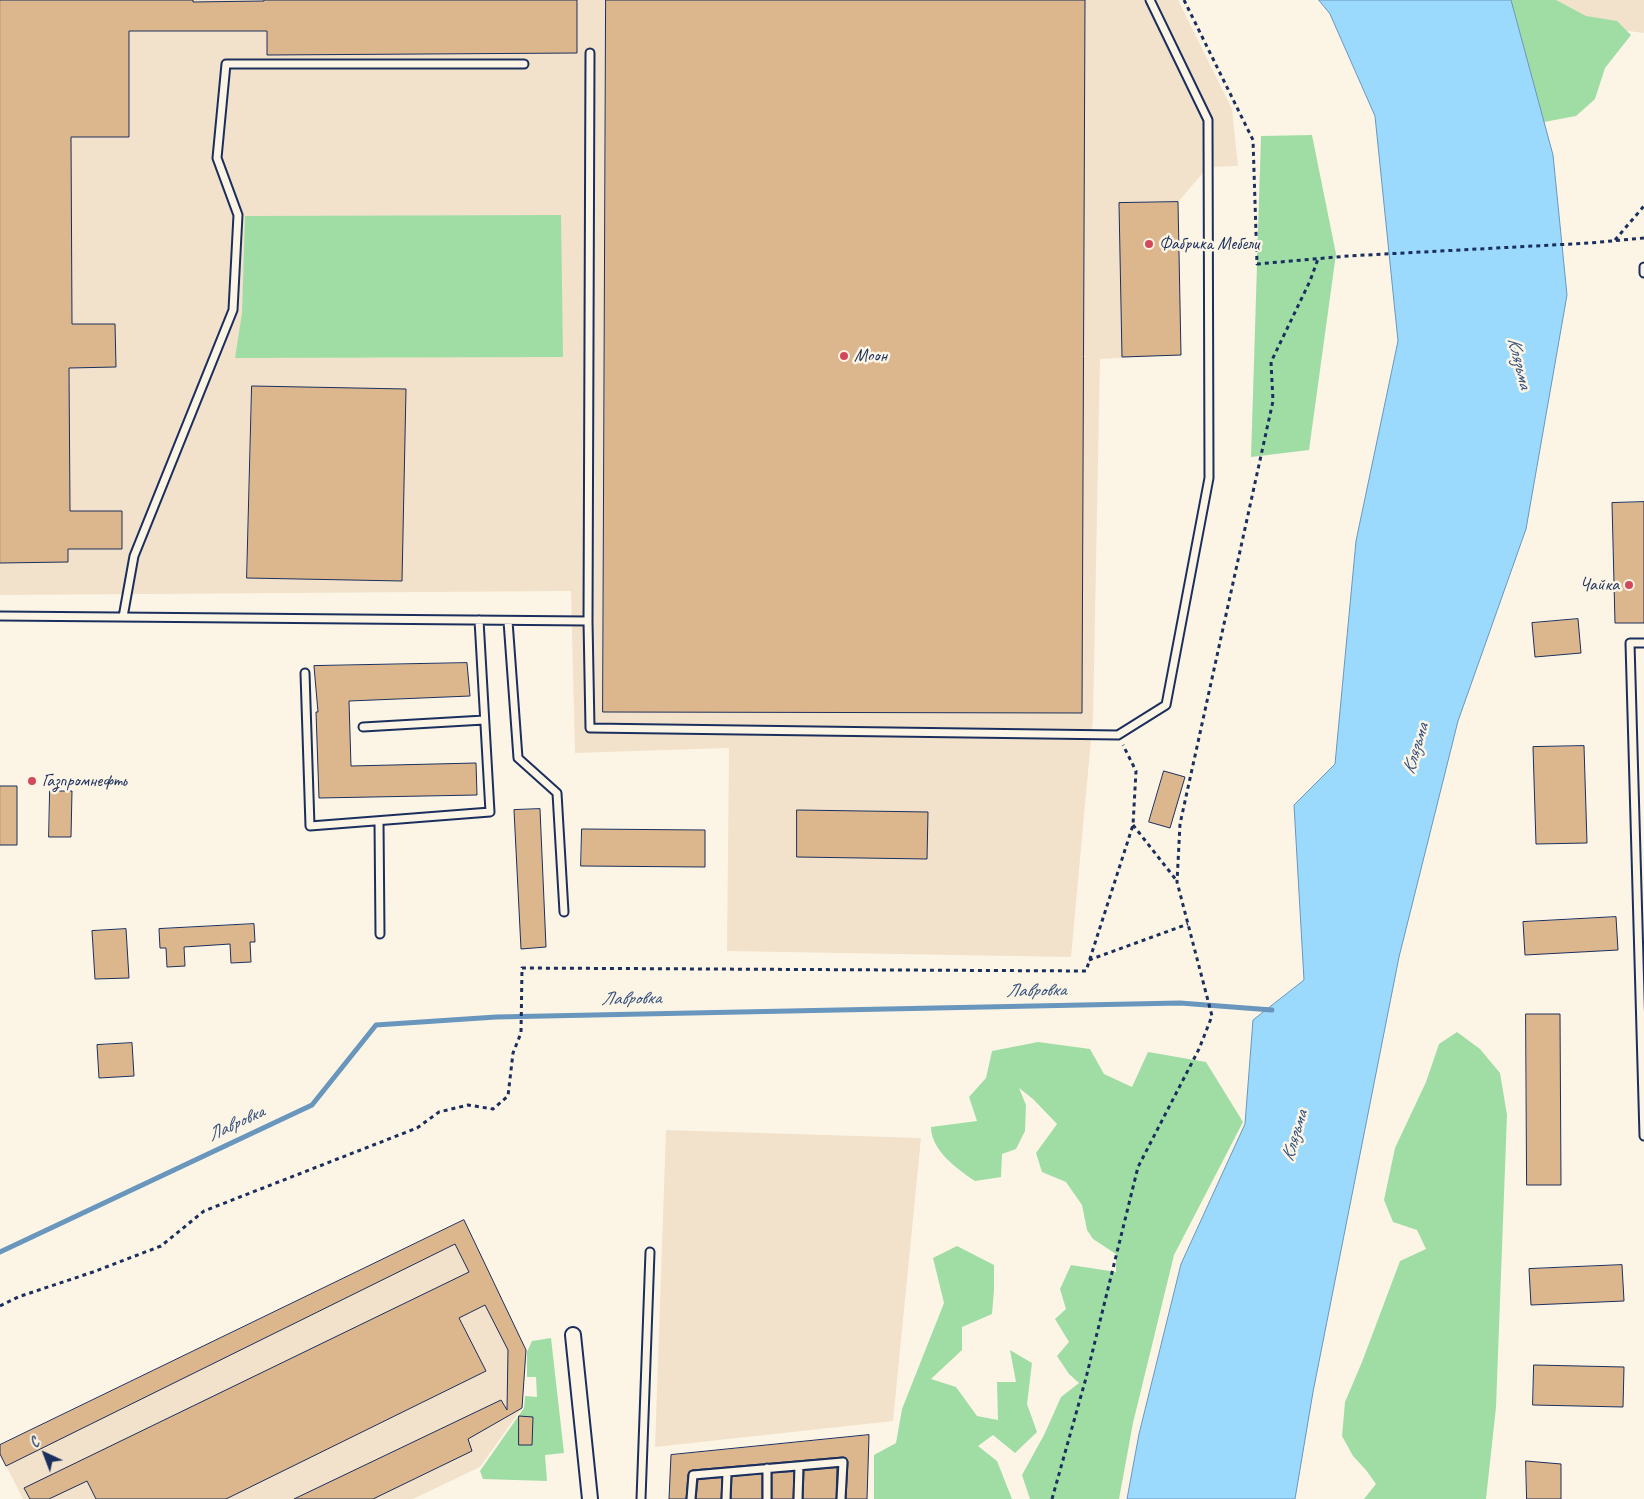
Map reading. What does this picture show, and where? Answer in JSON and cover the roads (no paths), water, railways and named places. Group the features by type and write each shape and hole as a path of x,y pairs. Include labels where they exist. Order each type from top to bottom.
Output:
{"street":[{"path":"573,1335 590,1499"}],"lane":[{"path":"590,53 588,621 590,728 1118,734 1166,705 1209,478 1208,120 1150,0"},
{"path":"123,617 134,556 233,310 238,216 217,158 226,64 524,64"},
{"path":"1644,267 1644,273"},
{"path":"0,616 588,621"},
{"path":"305,673 310,826 490,812 478,620"},
{"path":"508,621 518,758 557,793 564,912"},
{"path":"1644,643 1630,643 1644,1136"},
{"path":"363,727 484,720"},
{"path":"378,821 380,934"},
{"path":"641,1499 650,1252"},
{"path":"691,1499 693,1475 843,1462 841,1499"},
{"path":"798,1499 799,1466"},
{"path":"766,1499 767,1468"},
{"path":"726,1499 727,1473"}],"water":[{"name":"Клязьма","path":"1319,0 1511,0 1553,155 1567,295 1526,529 1458,721 1399,957 1313,1392 1295,1499 1127,1499 1139,1434 1181,1264 1245,1124 1253,1020 1304,980 1294,805 1335,764 1356,541 1398,341 1375,116 1330,14"}],"waterway":[{"name":"Лавровка","path":"0,1252 312,1105 376,1025 496,1017 1180,1003 1272,1010"}],"place":[{"name":"Фабрика Мебели","path":"1149,244"},
{"name":"Моон","path":"844,356"},
{"name":"Чайка","path":"1629,585"},
{"name":"Газпромнефть","path":"32,781"}]}
